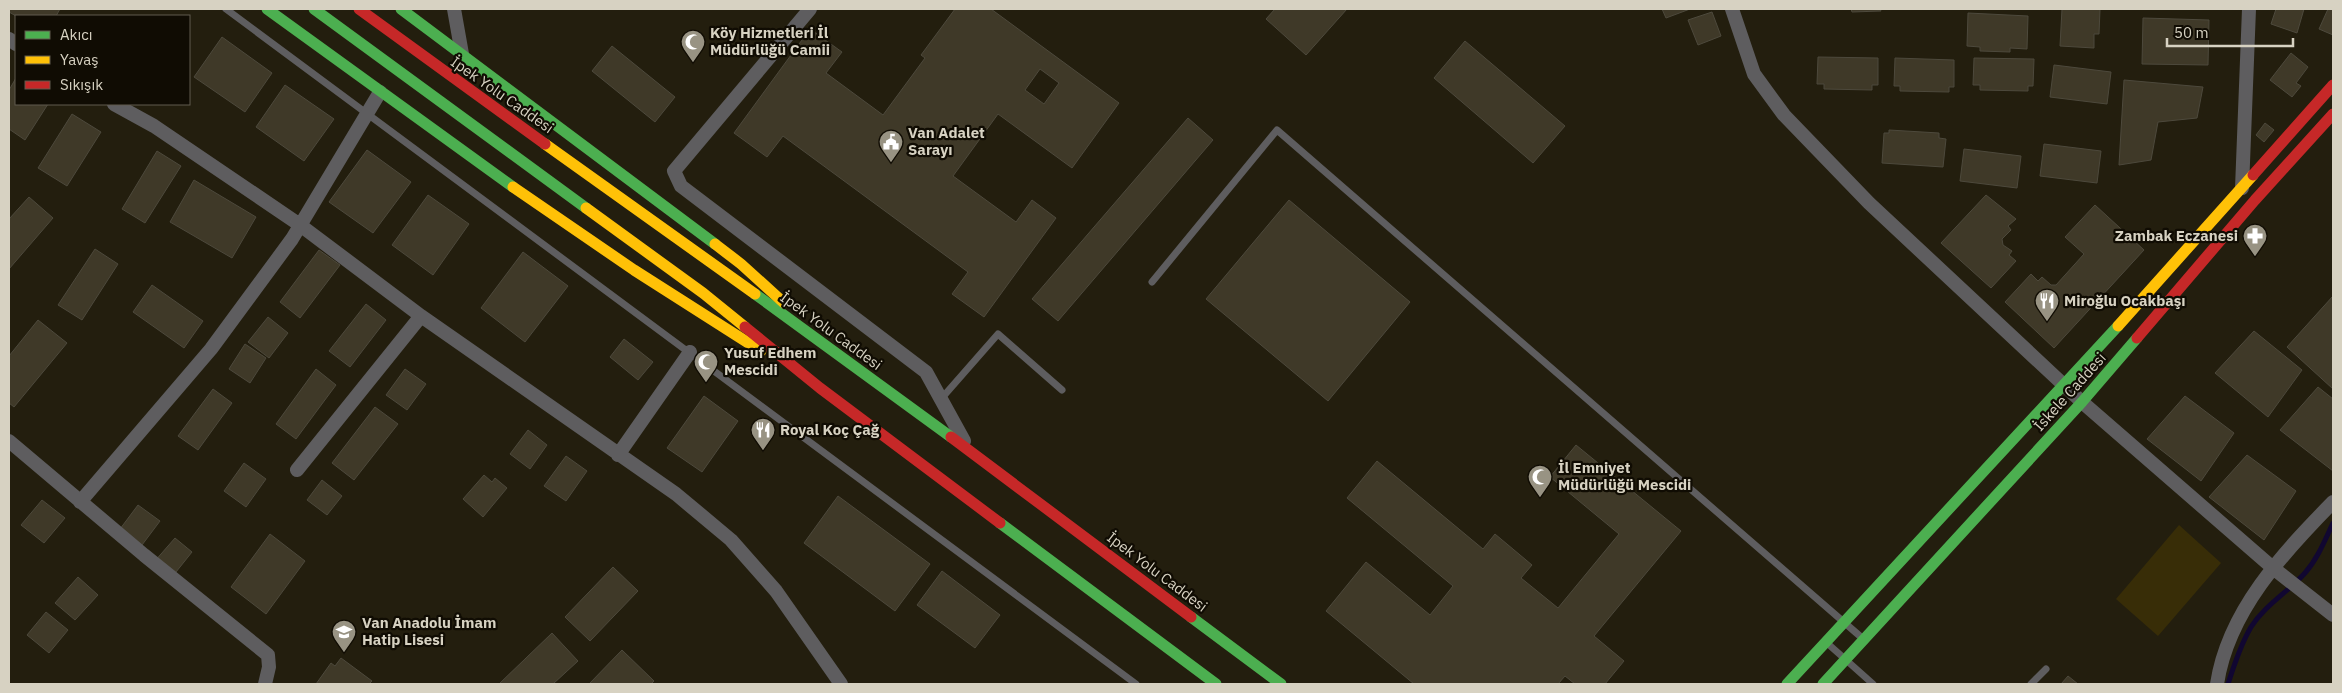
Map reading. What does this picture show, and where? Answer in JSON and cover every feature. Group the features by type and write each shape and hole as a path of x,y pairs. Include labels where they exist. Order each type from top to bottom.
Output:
{"main road":[{"path":"268,9 578,234 660,289 820,388"},
{"path":"314,9 703,292 820,388 1216,684"},
{"name":"İpek Yolu Caddesi","path":"359,9 422,57 838,353 1281,684"},
{"path":"401,9 741,264 838,353"},
{"path":"1787,684 1843,621 2065,386 2333,85"},
{"name":"İskele Caddesi","path":"1824,684 2082,402 2255,200 2333,114"}],"street":[{"path":"454,9 462,54"},
{"path":"810,9 674,170 682,186 926,372 969,451"},
{"path":"1732,9 1754,74 1784,114 1869,203 2082,402 2273,568 2330,614"},
{"path":"2250,9 2241,187 2255,200"},
{"path":"80,502 210,349 300,226 380,92"},
{"path":"116,105 154,126 300,226 421,316 676,494 731,540 776,591 841,684"},
{"path":"297,470 421,316"},
{"path":"618,455 690,352"},
{"path":"9,441 80,502 268,655 269,667 265,684"},
{"path":"2217,684 2220,664 2242,614 2273,568 2333,502"}],"lane":[{"path":"226,9 1136,684"},
{"path":"1152,282 1277,130 1864,639"},
{"path":"941,399 998,334 1062,390"},
{"path":"1825,641 1873,684"},
{"path":"2031,684 2046,669"}],"shaded area":[{"path":"2179,525 2221,563 2158,636 2116,599"}],"building":[{"path":"9,9 60,9 57,15 15,15 9,12"},
{"name":"Van Adalet Sarayı","path":"955,9 991,9 1119,103 1072,168 998,114 953,176 1016,222 1032,200 1056,218 984,317 952,294 968,272 783,136 767,157 734,133 810,29 842,52 826,73 883,115 925,58 921,55","holes":["1040,69 1059,83 1044,104 1025,90"]},
{"path":"1275,9 1347,9 1306,55 1266,19"},
{"path":"1662,9 1690,9 1666,18"},
{"path":"1851,9 1880,9 1881,11 1852,12"},
{"path":"2062,9 2100,9 2099,34 2094,34 2094,48 2060,46"},
{"path":"2276,9 2304,9 2297,33 2271,24"},
{"path":"2328,9 2333,9 2333,35 2319,29"},
{"path":"1712,12 1721,36 1698,45 1688,20"},
{"path":"1968,13 2028,16 2027,49 2010,48 2010,52 1980,51 1980,47 1967,46"},
{"path":"2143,18 2209,20 2208,65 2142,64"},
{"path":"222,37 272,73 245,112 194,77"},
{"path":"1465,41 1565,126 1533,163 1434,78"},
{"path":"612,46 675,97 655,122 592,71"},
{"path":"2291,53 2308,67 2296,83 2301,86 2292,97 2270,80"},
{"path":"1818,57 1878,58 1878,85 1872,85 1872,90 1824,89 1824,84 1817,84"},
{"path":"1895,58 1954,60 1954,87 1949,87 1949,92 1900,91 1900,86 1894,86"},
{"path":"1974,58 2034,59 2033,86 2028,86 2028,91 1980,90 1980,85 1973,85"},
{"path":"2054,65 2111,72 2107,104 2050,97"},
{"path":"15,80 15,105 47,105 25,140 9,129 9,90"},
{"path":"2124,80 2203,87 2197,118 2158,122 2151,160 2119,165"},
{"path":"285,85 334,119 304,161 256,127"},
{"path":"72,114 101,132 67,186 38,168"},
{"path":"1188,118 1213,140 1058,321 1032,299"},
{"path":"2265,123 2274,130 2264,142 2256,135"},
{"path":"1889,130 1939,133 1939,138 1946,139 1943,167 1882,163 1884,133 1889,133"},
{"path":"2044,144 2101,151 2097,183 2040,176"},
{"path":"1964,149 2021,156 2017,188 1960,181"},
{"path":"367,150 411,182 373,233 329,202"},
{"path":"157,151 181,166 145,223 122,209"},
{"path":"194,180 256,217 232,258 170,222"},
{"path":"428,195 469,224 433,275 392,245"},
{"path":"1986,195 2016,219 2008,226 2011,230 2002,239 2003,245 2012,251 2009,255 2016,261 1991,288 1941,243"},
{"path":"29,197 53,218 9,269 9,219"},
{"path":"1289,200 1410,302 1328,401 1206,299"},
{"path":"2095,205 2144,250 2054,348 2005,302 2031,274 2038,281 2042,277 2051,285 2056,285 2084,254 2065,237"},
{"path":"95,249 118,264 82,320 58,305"},
{"path":"319,250 340,265 300,318 280,302"},
{"path":"523,252 568,286 525,342 481,308"},
{"path":"152,285 203,321 184,348 133,312"},
{"path":"2333,296 2333,389 2287,347"},
{"path":"366,304 386,320 350,367 329,351"},
{"path":"268,317 288,333 269,358 248,342"},
{"path":"38,320 67,343 14,407 9,403 9,356"},
{"path":"2254,331 2302,370 2268,417 2215,373"},
{"path":"624,339 653,362 638,380 610,357"},
{"path":"245,344 266,358 250,383 229,369"},
{"path":"316,369 336,385 296,439 276,424"},
{"path":"405,369 426,384 407,410 386,395"},
{"path":"2318,387 2333,399 2333,471 2280,430"},
{"path":"213,389 232,403 198,450 178,436"},
{"path":"704,396 738,421 702,472 667,448"},
{"path":"2185,396 2234,433 2201,481 2147,439"},
{"path":"375,407 398,424 354,480 332,463"},
{"path":"528,430 547,445 530,469 510,454"},
{"path":"1576,445 1681,531 1594,636 1624,661 1605,684 1575,684 1565,676 1558,684 1414,684 1326,611 1366,562 1430,615 1453,586 1347,498 1377,461 1483,549 1495,534 1532,565 1521,578 1558,608 1619,534 1550,477"},
{"path":"2247,455 2296,491 2264,540 2209,497"},
{"path":"566,456 587,471 566,501 544,486"},
{"path":"244,463 266,479 246,507 224,491"},
{"path":"484,475 492,482 495,478 507,488 483,517 463,499"},
{"path":"322,480 342,496 327,515 307,500"},
{"path":"838,496 930,564 895,611 804,543"},
{"path":"42,500 65,518 44,543 21,525"},
{"path":"138,505 160,521 142,545 120,529"},
{"path":"270,534 305,561 266,614 231,587"},
{"path":"175,538 192,552 172,577 154,562"},
{"path":"613,567 638,591 590,641 565,617"},
{"path":"942,571 1000,615 975,648 917,605"},
{"path":"78,577 98,595 75,620 55,603"},
{"path":"46,612 68,630 49,653 27,635"},
{"path":"552,633 578,661 553,684 499,684"},
{"path":"622,650 654,681 651,684 589,684"},
{"path":"341,658 372,681 369,684 316,684 331,663 335,666"},
{"path":"2068,676 2078,684 2061,684"}],"waterway":[{"path":"2228,684 2241,647 2251,627 2263,612 2310,567 2333,523"}],"traffic: fast":[{"path":"267,9 513,187"},
{"path":"314,9 586,208"},
{"path":"401,9 715,244"},
{"path":"755,294 951,437"},
{"path":"1787,684 2118,326"},
{"path":"1823,684 2082,402 2137,338"},
{"path":"1000,523 1216,684"},
{"path":"1191,617 1281,684"}],"traffic: slow":[{"path":"545,144 755,294"},
{"path":"2118,326 2253,175"},
{"path":"513,187 634,270 761,351"},
{"path":"586,208 703,293 745,327"},
{"path":"715,244 741,264 784,303"}],"traffic: jam":[{"path":"359,9 545,144"},
{"path":"2253,175 2333,85"},
{"path":"2137,338 2255,200 2333,114"},
{"path":"745,327 820,388 1000,523"},
{"path":"951,437 1191,617"}],"place":[{"name":"Köy Hizmetleri İl Müdürlüğü Camii","path":"693,63"},
{"name":"Van Adalet Sarayı","path":"891,163"},
{"name":"Zambak Eczanesi","path":"2255,257"},
{"name":"Miroğlu Ocakbaşı","path":"2047,322"},
{"name":"Yusuf Edhem Mescidi","path":"706,383"},
{"name":"Royal Koç Çağ","path":"763,451"},
{"name":"İl Emniyet Müdürlüğü Mescidi","path":"1540,498"},
{"name":"Van Anadolu İmam Hatip Lisesi","path":"344,653"}]}
